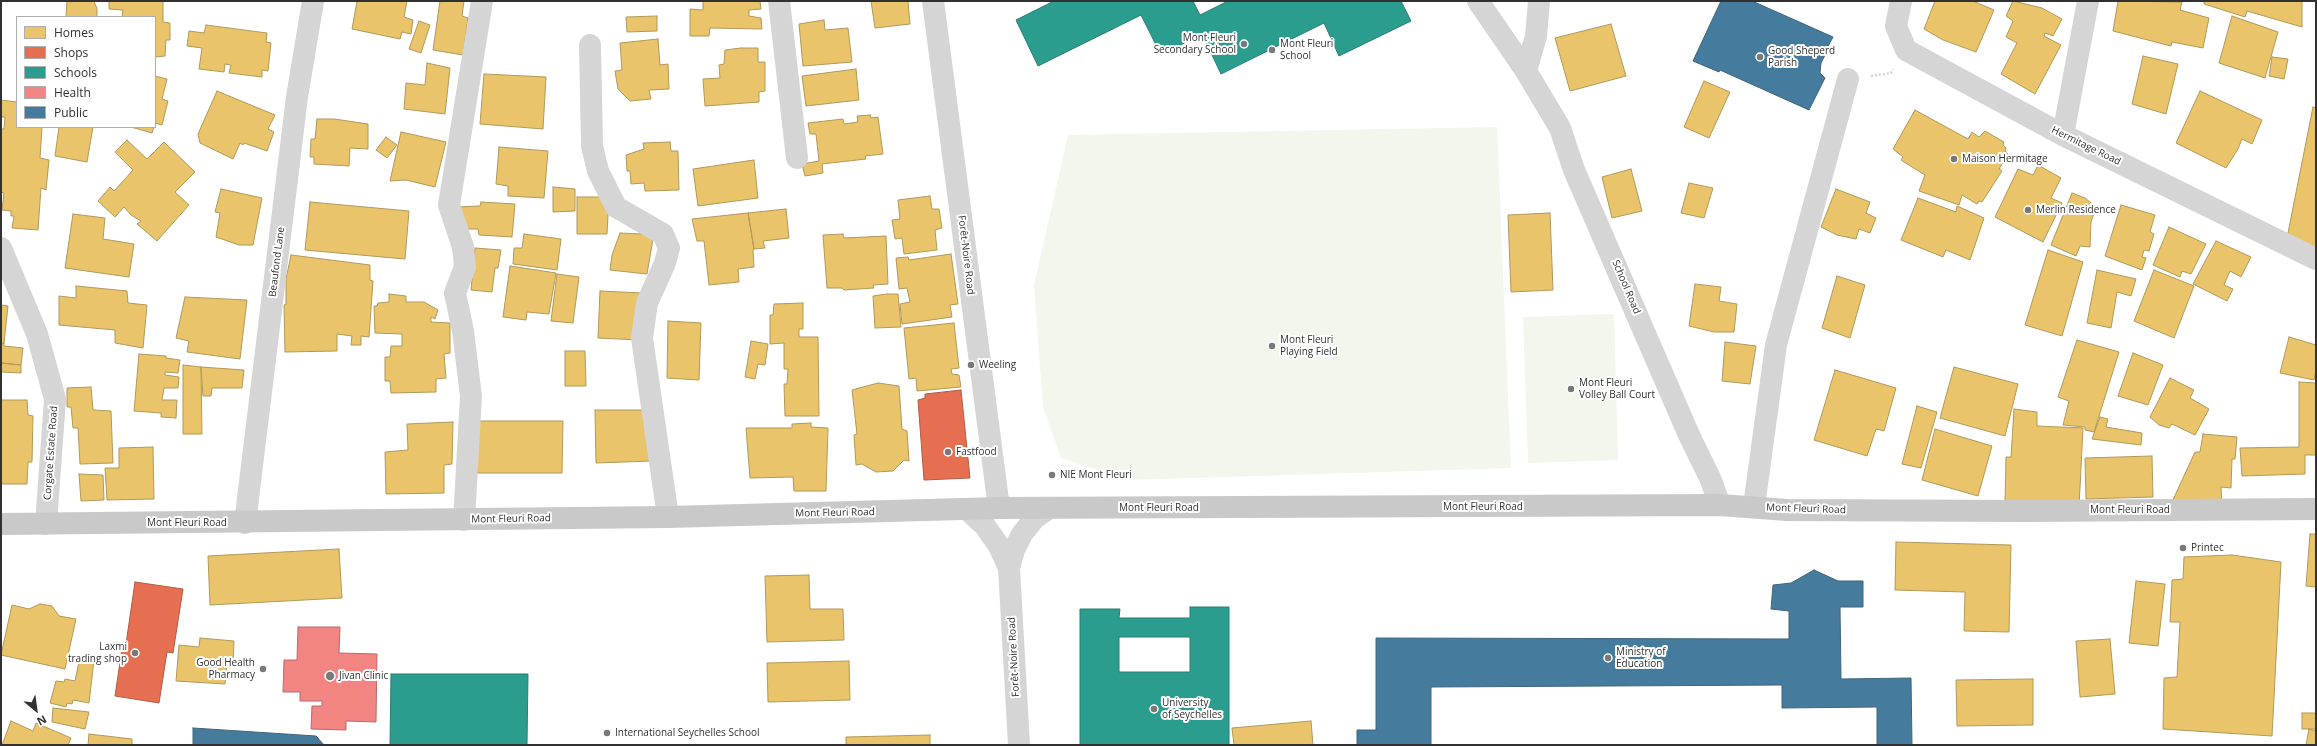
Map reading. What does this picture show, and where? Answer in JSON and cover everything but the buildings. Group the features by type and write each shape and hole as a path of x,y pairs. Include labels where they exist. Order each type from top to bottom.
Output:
{"main road":[{"name":"Mont Fleuri Road","path":"1,524 245,523 668,517 999,508 1720,505 1754,506 1787,510 2025,511 2316,509"}],"street":[{"name":"Beaufond Lane","path":"245,523 297,97 314,1"},
{"path":"464,520 471,396 463,331 455,293 465,267 463,247 449,205 482,1"},
{"path":"779,1 797,158"},
{"name":"Forêt-Noire Road","path":"933,1 999,508"},
{"name":"School Road","path":"1478,1 1526,71 1560,128 1574,170 1689,435 1710,478 1720,505"},
{"path":"1526,71 1536,36 1539,1"},
{"path":"1901,1 1896,26 1906,50"},
{"path":"2063,135 2088,1"},
{"path":"590,45 592,146 598,170 616,206 663,234 669,248 665,263 647,303 642,338 668,517"},
{"name":"Hermitage Road","path":"1906,50 2063,135 2316,259"},
{"path":"1754,506 1776,345 1848,79"},
{"name":"Corgate Estate Road","path":"1,248 37,334 55,399 46,524"},
{"name":"Forêt-Noire Road","path":"1019,745 1009,568 1014,550 1022,534 1034,519 1049,508"},
{"name":"Forêt-Noire Road","path":"968,510 985,526 999,546 1009,568"}],"path":[{"path":"1848,79 1891,74 1906,50"}],"shaded area":[{"name":"Mont Fleuri Playing Field","path":"1497,127 1511,468 1128,480 1061,458 1043,407 1034,285 1068,135"},
{"name":"Mont Fleuri Volley Ball Court","path":"1614,314 1618,460 1528,463 1523,317"}],"place":[{"name":"Mont Fleuri Secondary School","path":"1244,44"},
{"name":"Mont Fleuri School","path":"1272,50"},
{"name":"Good Sheperd Parish","path":"1760,57"},
{"name":"Maison Hermitage","path":"1954,159"},
{"name":"Merlin Residence","path":"2028,210"},
{"name":"Mont Fleuri Playing Field","path":"1272,346"},
{"name":"Weeling","path":"971,365"},
{"name":"Mont Fleuri Volley Ball Court","path":"1571,389"},
{"name":"Fastfood","path":"948,452"},
{"name":"NIE Mont Fleuri","path":"1052,475"},
{"name":"Printec","path":"2183,548"},
{"name":"Laxmi trading shop","path":"135,653"},
{"name":"Ministry of Education","path":"1608,658"},
{"name":"Good Health Pharmacy","path":"263,669"},
{"name":"Jivan Clinic","path":"330,676"},
{"name":"University of Seychelles","path":"1154,709"},
{"name":"International Seychelles School","path":"607,733"}]}
